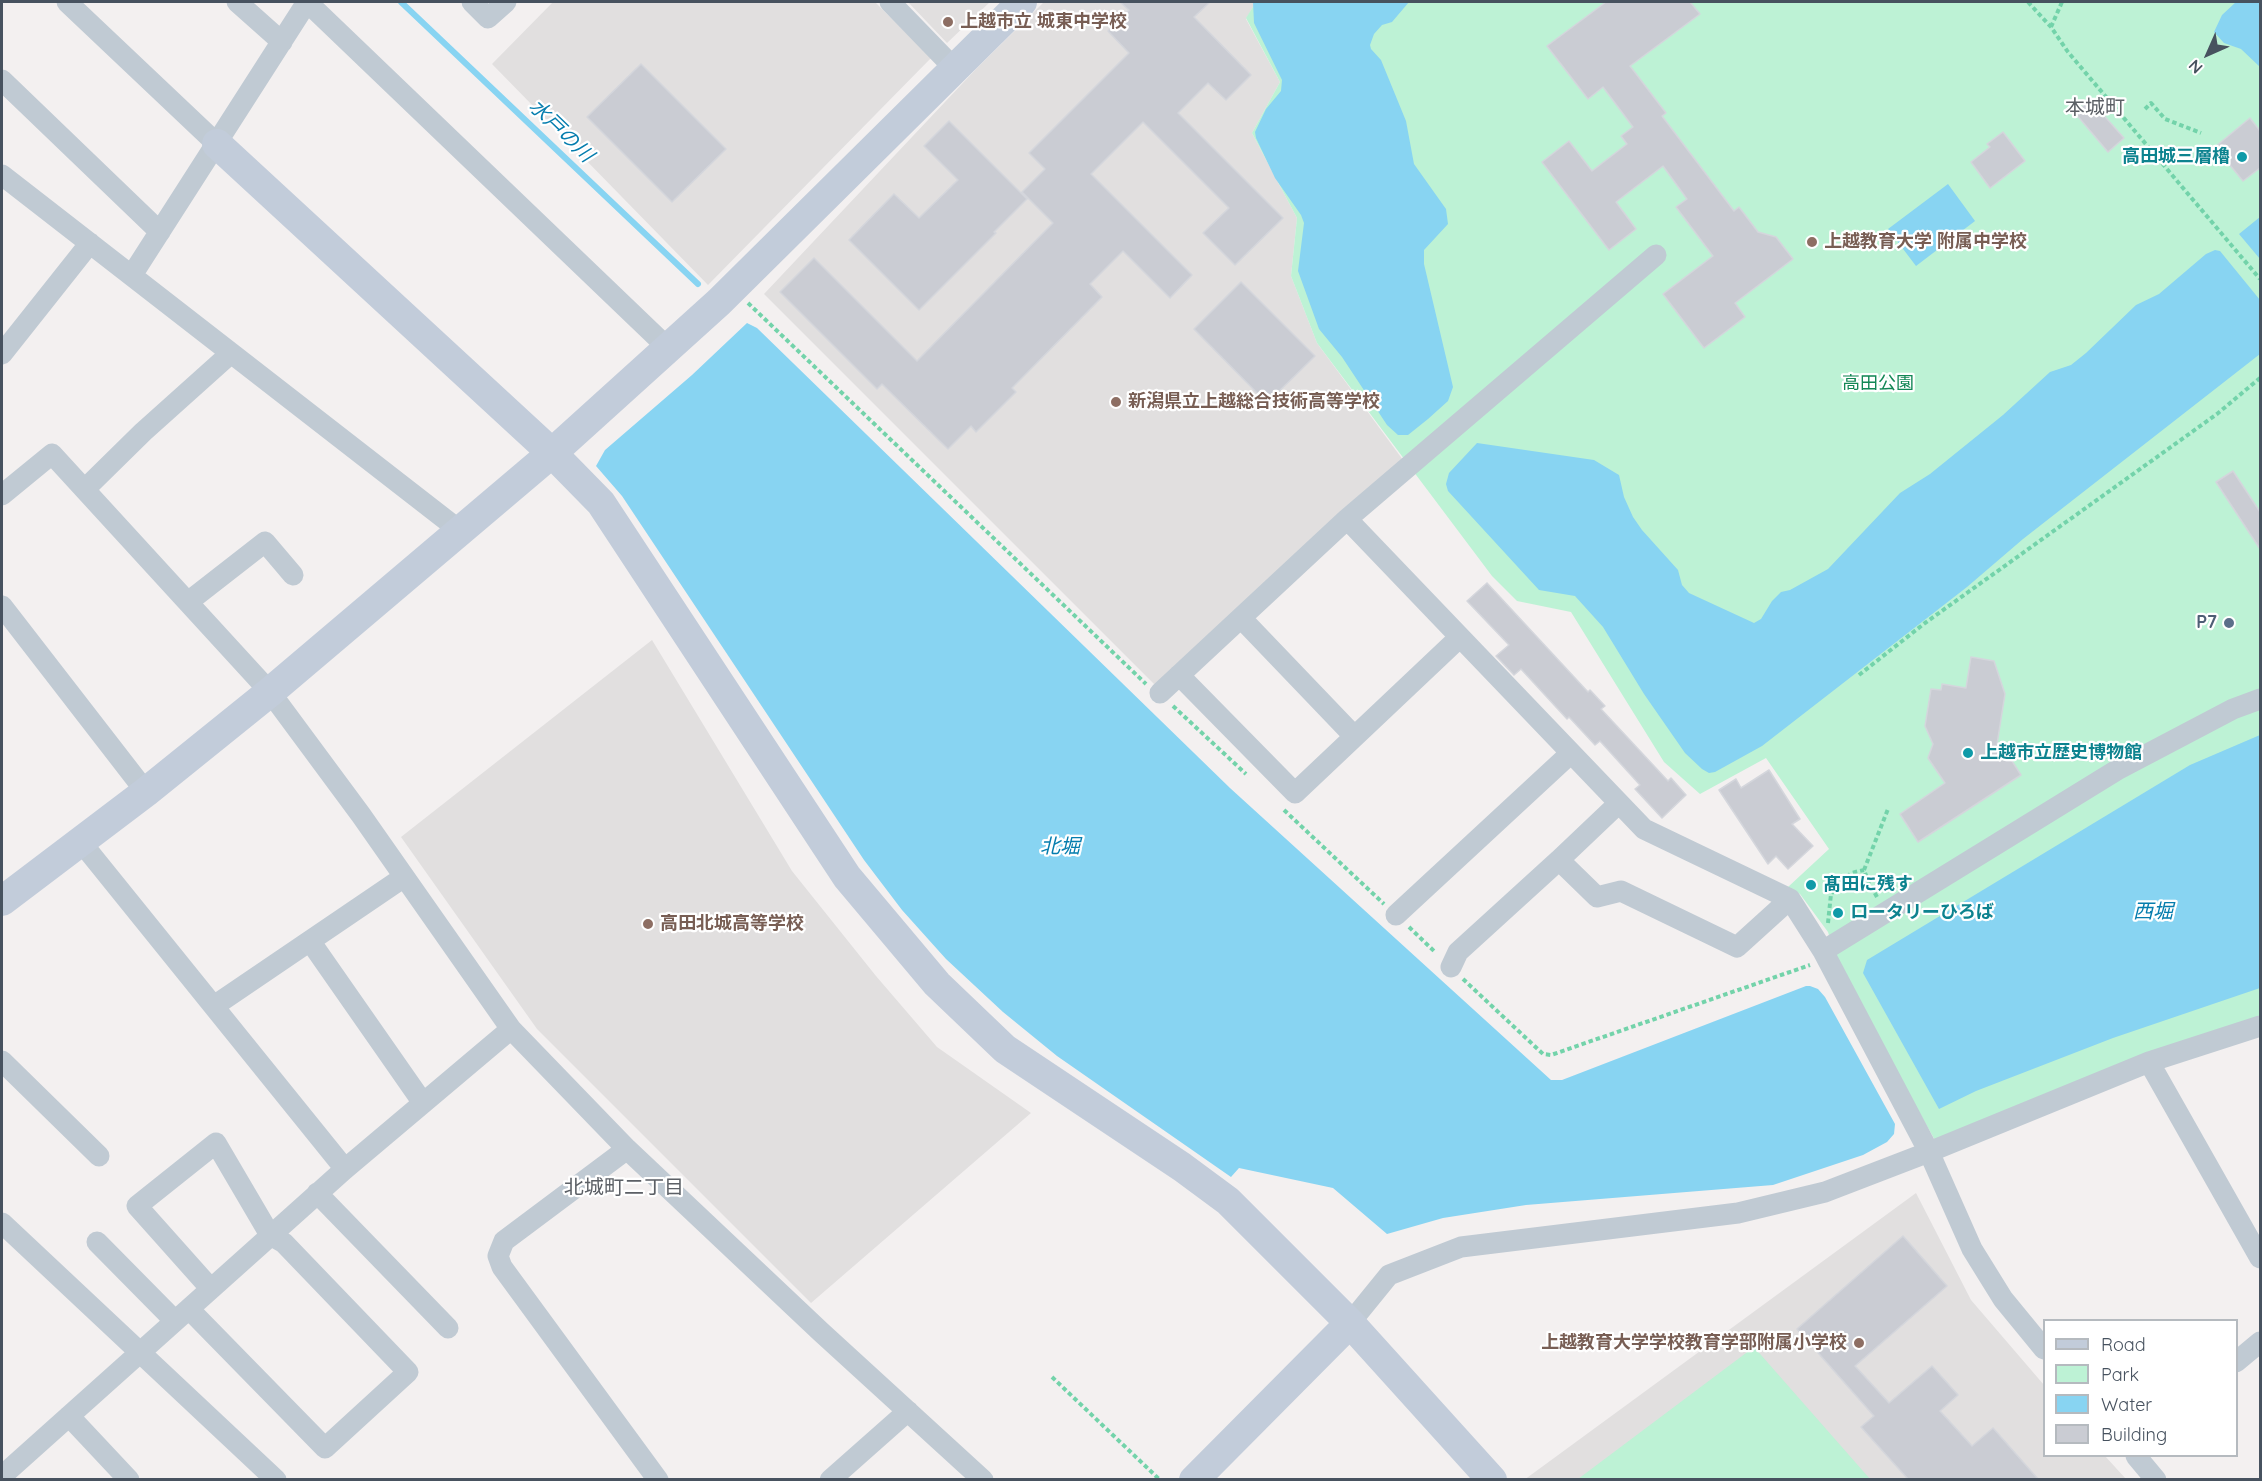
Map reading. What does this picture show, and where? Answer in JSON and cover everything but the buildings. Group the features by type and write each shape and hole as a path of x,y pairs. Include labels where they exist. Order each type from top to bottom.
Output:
{"street":[{"path":"67,2 217,144 552,453 601,503 847,877 937,984 1005,1049 1182,1167 1227,1201 1350,1323 1492,1479"},
{"path":"237,2 282,42"},
{"path":"132,275 307,2 668,348"},
{"path":"472,2 488,18 506,2"},
{"path":"890,2 955,69"},
{"path":"2,901 146,792 270,692 552,453 719,302 1022,2"},
{"path":"2,80 160,232"},
{"path":"2,175 459,530"},
{"path":"2,354 90,243"},
{"path":"1160,693 1347,519 1656,255"},
{"path":"85,489 142,432 230,354"},
{"path":"2,495 51,454 270,692 405,877 511,1029 627,1149 983,1479"},
{"path":"1347,519 1649,832 1790,898 1826,941 1929,1152 1972,1249 2003,1299 2043,1347"},
{"path":"188,602 265,542 293,575"},
{"path":"2,606 146,792"},
{"path":"1241,618 1354,736"},
{"path":"1179,675 1295,793 1460,637"},
{"path":"1826,941 2117,770 2233,710 2260,699"},
{"path":"1396,915 1571,753"},
{"path":"1451,967 1458,952 1619,803"},
{"path":"81,842 345,1169"},
{"path":"1559,860 1597,897 1621,891 1737,947 1790,898"},
{"path":"214,1006 405,877"},
{"path":"310,941 423,1103"},
{"path":"1194,1479 1350,1323 1389,1275 1461,1247 1738,1213 1825,1192 2149,1062 2260,1026"},
{"path":"2,1476 317,1193 511,1029"},
{"path":"2,1061 99,1156"},
{"path":"2149,1062 2260,1258"},
{"path":"97,1242 182,1315 325,1448 408,1372 284,1243 270,1235 216,1143 137,1206 211,1289"},
{"path":"627,1149 504,1241 498,1256 502,1267 658,1479"},
{"path":"317,1193 448,1328"},
{"path":"2,1223 276,1479"},
{"path":"2238,1360 2260,1342"},
{"path":"830,1479 908,1411"},
{"path":"69,1416 129,1479"},
{"path":"2138,1457 2156,1479"}],"path":[{"path":"2028,2 2260,279"},
{"path":"2051,27 2062,2"},
{"path":"2145,109 2151,104 2165,119 2201,133"},
{"path":"745,301 1144,683 1160,693"},
{"path":"1859,675 1926,623 2217,414 2260,378"},
{"path":"1881,902 1869,884 1864,870 1888,809"},
{"path":"1826,941 1831,894 1851,873 1864,870"},
{"path":"1052,1377 1160,1479"}],"shaded area":[{"path":"553,2 875,2 931,58 708,285 492,64"},
{"name":"上越市立 城東中学校","path":"908,2 990,2 947,43"},
{"name":"新潟県立上越総合技術高等学校","path":"1044,2 1256,2 1246,19 1280,82 1252,133 1297,218 1291,276 1317,343 1403,460 1158,688 764,294 977,68"},
{"name":"高田北城高等学校","path":"652,640 792,871 876,976 937,1047 1031,1113 811,1303 537,1029 401,837"},
{"name":"上越教育大学学校教育学部附属小学校","path":"1916,1193 1971,1300 2043,1384 2043,1457 2106,1457 2126,1479 1524,1480"}],"green space":[{"name":"高田公園","path":"1256,2 2260,2 2260,1018 1936,1142 1839,970 1828,932 1800,894 1788,887 1829,849 1766,758 1700,794 1664,762 1571,612 1517,601 1492,576 1317,343 1291,276 1297,218 1252,133 1280,82 1246,18"},
{"path":"1754,1347 1870,1479 1578,1479"}],"water":[{"path":"1253,2 1409,2 1392,22 1382,25 1374,34 1370,45 1381,60 1406,121 1414,164 1446,209 1448,224 1424,250 1424,264 1453,387 1448,401 1408,435 1398,435 1387,425 1342,357 1319,329 1298,271 1304,223 1301,215 1275,178 1256,138 1255,132 1266,109 1281,91 1282,80 1254,23"},
{"path":"2236,2 2260,2 2260,67 2241,49 2224,43 2214,32 2222,15"},
{"path":"1948,184 1975,221 1916,266 1888,229"},
{"path":"2260,217 2260,259 2239,234"},
{"path":"2215,250 2220,251 2260,300 2260,354 2023,539 1967,587 1762,746 1715,772 1709,773 1702,769 1685,753 1644,694 1603,627 1575,596 1539,590 1448,491 1446,484 1449,473 1477,443 1594,460 1619,475 1624,497 1633,517 1678,570 1682,585 1689,593 1754,623 1761,619 1772,601 1781,592 1790,590 1828,569 1900,493 1930,474 2003,415 2050,372 2071,365 2136,305 2159,294 2206,254"},
{"name":"北堀","path":"747,323 757,328 1230,788 1551,1080 1562,1080 1810,986 1818,989 1825,997 1895,1124 1894,1134 1887,1142 1863,1155 1773,1185 1526,1205 1443,1218 1387,1234 1333,1188 1239,1168 1231,1177 1057,1056 1003,1012 946,959 902,910 864,860 622,496 596,466 605,450 692,375"},
{"name":"西堀","path":"2260,735 2260,988 2113,1038 1976,1091 1939,1109 1863,973 1867,960 2190,765"}],"waterway":[{"name":"水戸の川","path":"401,2 698,284"}],"place":[{"name":"上越市立 城東中学校","path":"948,22"},
{"name":"高田城三層櫓","path":"2242,157"},
{"name":"上越教育大学 附属中学校","path":"1812,242"},
{"name":"新潟県立上越総合技術高等学校","path":"1116,402"},
{"name":"P7","path":"2229,623"},
{"name":"上越市立歴史博物館","path":"1968,753"},
{"name":"髙田に残す","path":"1811,885"},
{"name":"ロータリーひろば","path":"1838,913"},
{"name":"高田北城高等学校","path":"648,924"},
{"name":"上越教育大学学校教育学部附属小学校","path":"1859,1343"}],"district":[{"name":"本城町","path":"2095,108"},
{"name":"北城町二丁目","path":"624,1188"}]}
